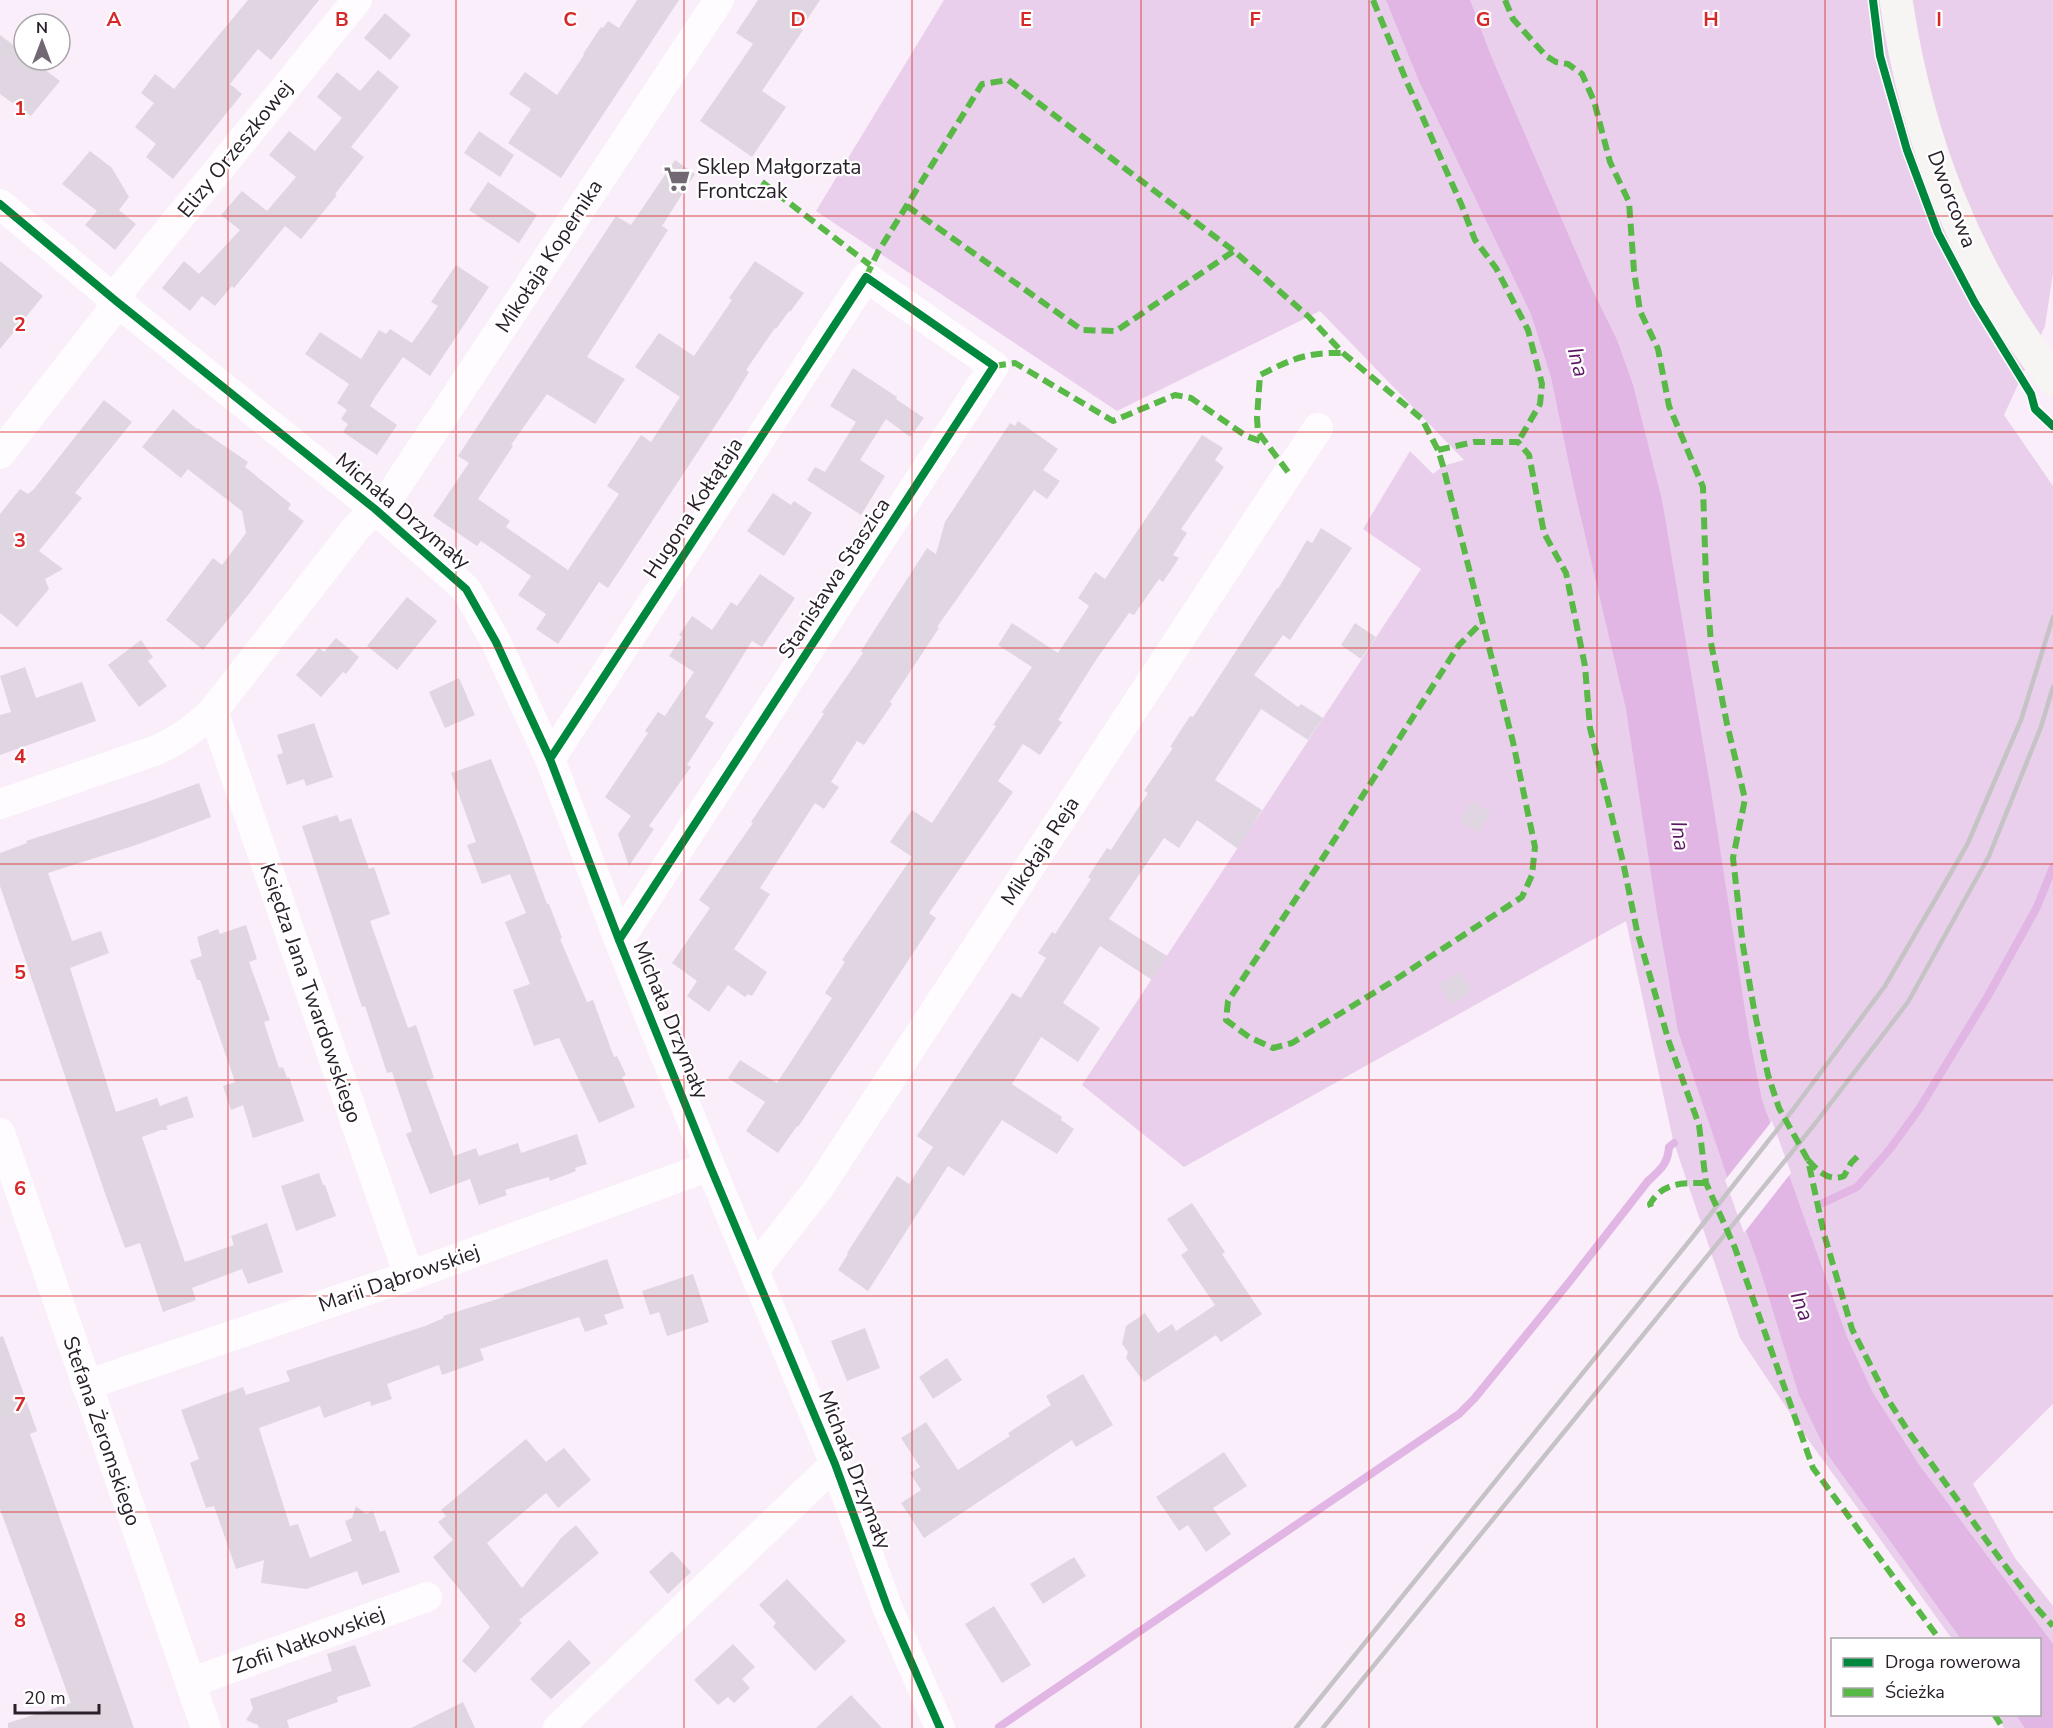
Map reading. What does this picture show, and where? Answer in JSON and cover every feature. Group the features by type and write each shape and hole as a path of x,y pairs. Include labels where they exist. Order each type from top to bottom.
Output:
{"street":[{"name":"Elizy Orzeszkowej","path":"0,454 108,316 124,284 357,0"},
{"name":"Mikołaja Kopernika","path":"0,804 157,750 197,727 213,711 357,527 392,493 719,0"},
{"name":"Dworcowa","path":"1896,0 1902,40 1915,96 1940,175 1964,236 1995,297 2027,347 2053,379"},
{"name":"Michała Drzymały","path":"0,204 116,301 375,509 466,589 496,642 550,759 710,1166 835,1464 888,1609 940,1728"},
{"name":"Hugona Kołłątaja","path":"550,759 866,277"},
{"name":"Stanisława Staszica","path":"619,939 994,366 866,277"},
{"name":"Mikołaja Reja","path":"755,1269 824,1179 1318,428"},
{"name":"Księdza Jana Twardowskiego","path":"213,711 409,1276"},
{"name":"Stefana Żeromskiego","path":"0,1133 206,1728"},
{"name":"Marii Dąbrowskiej","path":"86,1385 409,1276 710,1166"},
{"path":"558,1728 835,1464"},
{"name":"Zofii Nałkowskiej","path":"190,1683 427,1597"}],"shaded area":[{"path":"944,0 2053,0 2053,273 2045,326 2004,415 2053,486 2053,1404 1973,1484 2015,1558 2053,1606 2053,1728 2004,1728 1998,1716 2041,1716 2041,1638 1951,1638 1802,1431 1740,1338 1673,1140 1626,921 1184,1167 1082,1085 1421,569 1363,529 1410,451 1433,474 1443,466 1464,460 1320,311 1117,411 816,211"}],"water":[{"name":"Ina","path":"1386,0 1470,0 1491,56 1591,287 1617,340 1633,385 1662,500 1749,1036 1762,1100 1847,1337 1873,1393 1920,1466 2053,1644 2053,1728 2025,1728 2017,1716 2041,1716 2041,1638 1960,1638 1828,1455 1799,1395 1758,1263 1678,1031 1657,913 1626,709 1574,488 1551,377 1531,314 1419,81"}],"pier":[{"path":"1772,1121 1791,1173 1744,1233 1725,1180"}],"building":[{"path":"248,0 319,0 271,60 258,49 230,84 242,94 173,179 146,157 156,144 135,127 154,103 141,93 155,74 174,89"},
{"path":"637,0 679,0 561,178 508,143 531,109 509,94 525,72 557,95 601,27 603,28 608,21 619,28"},
{"path":"758,0 820,0 762,91 786,107 752,157 700,121 753,44 736,33"},
{"path":"385,13 411,35 390,60 364,38"},
{"path":"0,35 12,44 12,72 48,72 60,81 31,116 0,94"},
{"path":"378,70 399,87 351,147 364,157 301,239 285,226 234,288 232,286 215,306 202,296 190,311 162,288 184,261 199,274 240,230 221,215 242,191 267,211 296,177 269,155 289,131 315,151 342,118 317,97 337,72 360,91"},
{"path":"479,131 514,155 500,177 464,153"},
{"path":"90,151 112,168 129,197 119,210 136,224 115,250 85,225 97,211 62,184"},
{"path":"675,160 695,174 662,226 668,230 587,357 625,379 595,424 547,394 511,445 513,446 478,499 510,521 506,527 568,570 619,494 607,486 641,435 651,442 680,397 635,367 659,333 694,356 732,300 729,298 755,261 804,293 775,328 746,370 749,372 732,400 608,588 599,582 558,644 536,629 546,614 518,595 531,576 481,541 477,546 433,516 469,463 458,456 616,216 631,225"},
{"path":"488,182 537,215 519,243 469,210"},
{"path":"0,261 43,296 0,349"},
{"path":"456,265 489,287 430,376 403,357 375,397 370,406 397,425 377,455 343,432 348,424 341,419 347,410 337,403 349,384 305,354 320,332 361,359 379,330 386,334 390,329 412,343 438,306 431,302"},
{"path":"853,368 924,418 910,437 886,419 860,460 885,476 861,515 807,480 815,467 825,472 856,422 830,406"},
{"path":"104,400 132,422 75,493 82,498 39,551 63,569 45,579 49,589 17,627 0,613 0,514 20,489 28,494 34,489"},
{"path":"173,409 197,429 248,462 245,467 291,504 288,509 304,521 203,650 166,620 213,558 222,565 246,533 242,511 188,469 181,478 142,447"},
{"path":"1018,421 1058,449 1043,470 1060,481 1047,499 1034,490 937,627 939,628 890,702 892,704 864,745 857,741 831,782 839,787 824,809 815,803 760,888 770,894 734,949 767,972 752,996 748,994 745,997 728,985 709,1012 687,996 697,981 672,963 710,908 699,900 753,823 751,822 824,714 822,712 863,653 861,651 927,548 936,554 945,522 1010,423 1015,426"},
{"path":"1202,435 1223,448 1215,460 1224,467 1181,529 1187,533 1173,555 1179,558 1163,582 1159,579 1134,615 1129,613 1058,720 1062,722 1040,755 1023,744 998,781 1013,792 929,913 936,918 798,1127 778,1153 746,1131 765,1102 728,1078 740,1060 777,1083 832,998 825,993 845,962 842,960 912,857 890,842 912,810 932,823 1032,667 998,645 1012,623 1058,653 1089,606 1078,598 1095,572 1105,579"},
{"path":"773,493 791,505 794,501 812,513 784,556 747,531"},
{"path":"1321,528 1352,548 1290,640 1283,635 1254,675 1298,707 1301,704 1323,718 1308,740 1261,709 1215,780 1262,810 1238,849 1197,820 1179,848 1164,838 1109,919 1167,956 1152,980 1100,946 1063,1003 1100,1028 1078,1062 1041,1037 1012,1084 1062,1117 1061,1120 1074,1129 1057,1154 1002,1120 964,1176 948,1166 868,1291 838,1270 847,1253 897,1176 909,1184 933,1147 917,1136 1012,993 1021,998 1046,958 1038,953 1052,932 1055,934 1091,879 1088,877 1107,848 1111,850 1148,793 1144,791 1173,748 1170,747 1190,716 1193,717 1278,589 1307,540 1312,543"},
{"path":"760,574 795,598 762,647 752,641 705,717 714,723 687,765 691,767 649,826 654,829 629,866 618,834 631,816 605,797 648,733 645,731 658,712 665,716 694,672 669,656 692,616 712,630 731,602 737,606"},
{"path":"407,597 437,621 397,670 367,646"},
{"path":"1355,623 1376,637 1361,659 1341,645"},
{"path":"336,638 359,657 346,674 343,672 321,697 296,675 319,648 324,652"},
{"path":"141,640 153,657 148,661 167,686 139,707 108,665"},
{"path":"25,667 36,698 82,682 96,721 0,755 0,715 11,712 0,676"},
{"path":"459,678 475,715 445,728 429,692"},
{"path":"314,723 333,777 306,786 304,779 287,785 277,755 283,753 277,735"},
{"path":"491,759 547,904 549,904 562,938 560,939 587,1002 593,1000 614,1057 617,1056 626,1075 622,1077 635,1107 599,1123 559,1038 534,1046 513,990 530,984 505,922 526,913 510,874 482,884 467,845 476,842 451,773"},
{"path":"199,783 211,817 139,844 48,873 72,941 101,931 109,953 70,968 116,1112 157,1098 160,1106 187,1096 194,1117 166,1126 168,1130 161,1130 142,1137 185,1262 234,1245 231,1236 267,1223 283,1272 248,1284 242,1269 192,1288 196,1300 163,1312 140,1243 125,1248 106,1196 0,886 0,853 27,843 26,841"},
{"path":"1473,801 1491,813 1478,832 1460,820"},
{"path":"337,815 340,822 351,818 369,869 374,867 390,914 370,921 408,1028 416,1025 434,1078 426,1081 454,1156 476,1148 479,1156 518,1143 521,1153 577,1134 587,1164 550,1181 549,1177 505,1190 507,1195 479,1205 470,1179 430,1194 406,1134 412,1131 392,1072 387,1073 365,1006 362,1007 302,826"},
{"path":"246,925 257,959 249,962 270,1020 264,1022 279,1068 283,1067 287,1078 289,1077 304,1121 253,1138 243,1105 231,1110 223,1086 235,1082 200,980 197,980 190,960 202,956 197,937 218,929 220,934"},
{"path":"1460,972 1472,991 1451,1005 1439,984"},
{"path":"319,1173 336,1216 296,1231 281,1186"},
{"path":"1192,1203 1225,1252 1222,1254 1262,1314 1221,1342 1216,1335 1144,1382 1126,1358 1128,1352 1122,1344 1126,1326 1145,1313 1158,1333 1172,1324 1176,1331 1215,1305 1181,1255 1188,1250 1167,1219"},
{"path":"607,1259 624,1308 604,1315 608,1324 585,1332 579,1317 480,1349 484,1360 442,1375 439,1365 387,1384 392,1399 371,1406 370,1401 324,1418 320,1406 259,1428 290,1526 298,1524 310,1558 352,1541 345,1521 352,1518 356,1506 366,1514 373,1511 380,1532 385,1530 400,1572 362,1585 357,1571 306,1589 261,1583 264,1560 236,1569 214,1506 206,1508 190,1463 199,1459 181,1410 243,1387 246,1395 290,1381 286,1371 425,1326 444,1318 443,1316 504,1297 503,1295"},
{"path":"693,1274 709,1322 667,1336 659,1312 650,1315 642,1291"},
{"path":"865,1328 880,1368 847,1381 831,1341"},
{"path":"3,1336 37,1431 30,1434 134,1728 8,1728 8,1723 71,1703 0,1509 0,1337"},
{"path":"947,1358 962,1380 933,1399 919,1377"},
{"path":"1083,1374 1113,1425 1076,1447 1072,1440 924,1538 901,1503 921,1490 910,1473 920,1467 901,1438 926,1422 958,1470 1010,1436 1008,1433 1051,1405 1046,1396"},
{"path":"526,1439 546,1462 564,1448 591,1480 558,1508 546,1493 487,1543 522,1588 561,1538 576,1525 599,1553 519,1620 522,1623 475,1673 462,1661 490,1627 433,1557 453,1540 438,1522 446,1516 441,1510"},
{"path":"1224,1452 1247,1486 1213,1508 1231,1534 1206,1552 1188,1525 1179,1531 1156,1497"},
{"path":"672,1551 691,1572 668,1594 649,1572"},
{"path":"1074,1557 1086,1576 1043,1604 1030,1584"},
{"path":"787,1579 846,1641 815,1671 773,1627 776,1623 759,1605"},
{"path":"994,1606 1031,1665 1002,1683 965,1624"},
{"path":"569,1640 591,1663 551,1699 530,1679"},
{"path":"733,1644 755,1667 742,1679 750,1688 734,1703 728,1697 718,1705 694,1680"},
{"path":"355,1645 371,1686 337,1697 338,1702 287,1720 289,1728 259,1728 258,1725 246,1720 253,1709 250,1699 332,1671 327,1654"},
{"path":"851,1695 882,1728 816,1728"},
{"path":"463,1702 475,1728 411,1728"}],"waterway":[{"path":"1823,1203 1857,1187 1890,1149 1919,1109 1989,994 2037,907 2053,867"},
{"path":"999,1727 1459,1414 1474,1399 1648,1181 1663,1166 1669,1147 1674,1143"}],"railway":[{"path":"1296,1728 1691,1239 1795,1107 1885,986 1967,845 2021,720 2053,617"},
{"path":"1323,1728 1814,1125 1908,1002 1989,856 2041,727 2053,687"}],"marked path":[{"path":"1373,0 1475,240 1496,268 1528,330 1542,384 1540,404 1518,442"},
{"path":"1505,0 1513,19 1546,56 1556,62 1568,64 1582,74 1594,101 1610,162 1629,202 1634,271 1640,311 1658,349 1669,406 1703,487 1711,643 1745,799 1733,858 1743,946 1754,1009 1768,1075 1779,1108 1808,1160 1824,1234 1852,1329 1887,1398 1908,1431 1992,1548 2053,1626"},
{"path":"866,277 878,252 982,84 1008,80 1234,251 1309,317 1343,353 1422,419 1438,450 1513,742 1535,847 1532,875 1522,897 1390,983 1292,1043 1273,1048 1249,1037 1226,1020 1228,1001 1459,645 1482,622"},
{"path":"762,182 870,265"},
{"path":"907,206 1082,330 1116,331 1234,251"},
{"path":"1288,472 1258,432 1260,375 1300,358 1343,353"},
{"path":"994,366 1015,363 1113,421 1175,395 1191,398 1246,436 1266,443"},
{"path":"1438,450 1474,442 1518,442 1529,455 1544,533 1566,573 1585,666 1590,728 1623,862 1637,931 1669,1042 1699,1125 1706,1183 1735,1248 1813,1468 1939,1638"},
{"path":"1808,1160 1824,1174 1833,1178 1844,1176 1858,1156"},
{"path":"1651,1207 1650,1204 1655,1197 1667,1188 1681,1184 1706,1183"},
{"path":"1995,1716 2003,1728"}],"cycle path":[{"path":"1873,0 1880,56 1907,150 1938,233 1975,303 2031,394 2035,409 2053,426"},
{"path":"0,204 116,301 375,509 466,589 496,642 550,759 619,940 710,1166 835,1464 888,1609 940,1728"},
{"path":"550,759 866,277 994,366 619,940"}],"place":[{"name":"Sklep Małgorzata Frontczak","path":"677,179"}]}
